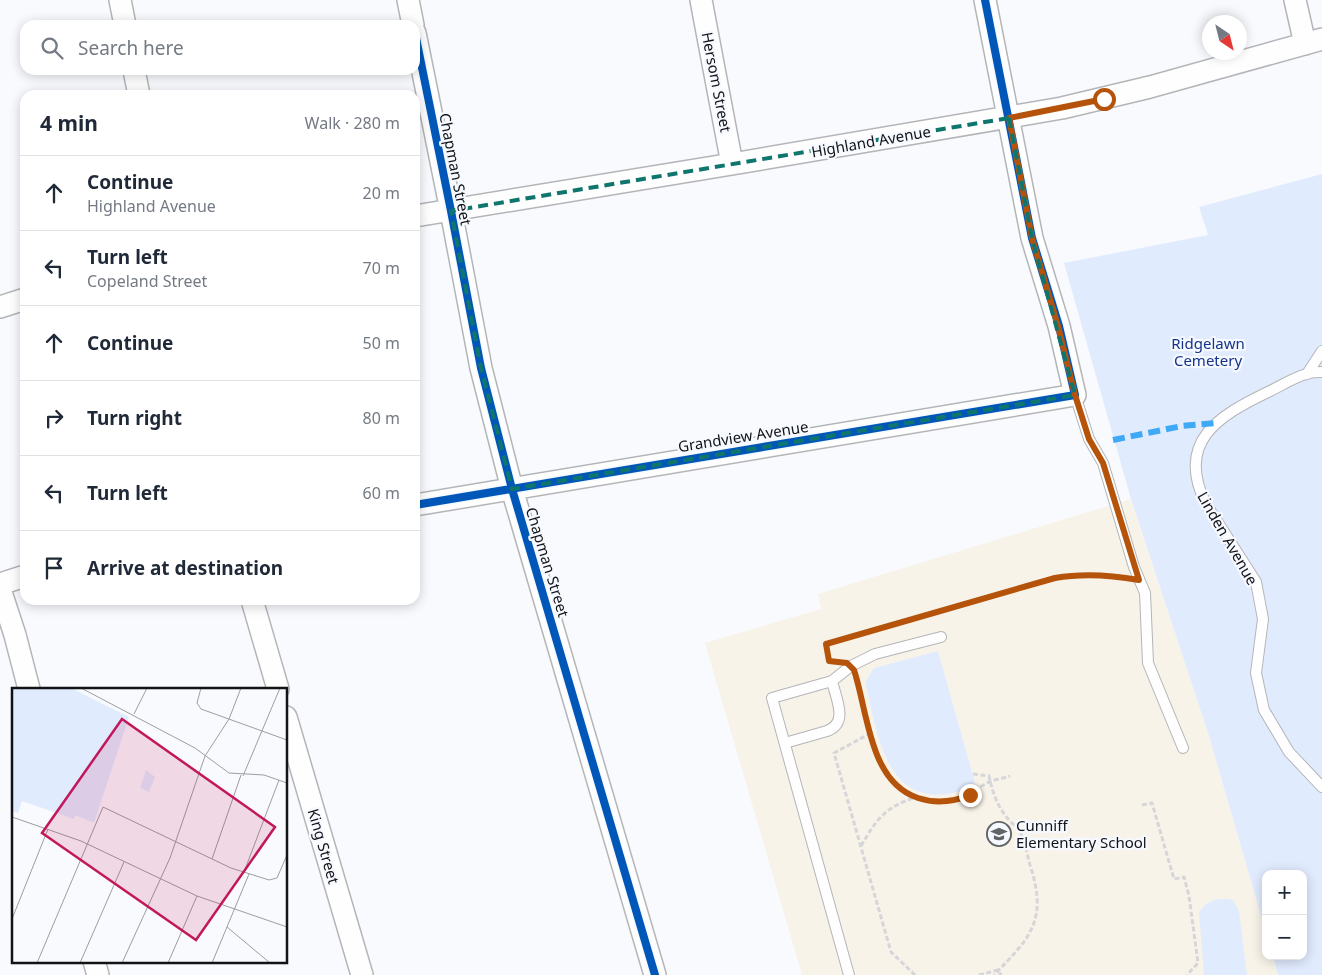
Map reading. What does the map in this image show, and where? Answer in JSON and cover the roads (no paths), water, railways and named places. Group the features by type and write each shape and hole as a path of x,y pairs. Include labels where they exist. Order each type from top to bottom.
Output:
{"street":[{"path":"120,0 124,20"},
{"path":"408,0 412,20"},
{"name":"Hersom Street","path":"701,0 732,164"},
{"path":"985,0 1032,238 1058,326 1075,395"},
{"path":"1295,0 1314,41"},
{"name":"Highland Avenue","path":"420,215 1009,118 1104,99 1314,41"},
{"name":"Chapman Street","path":"420,58 481,368 512,489 656,975"},
{"path":"135,75 138,90"},
{"path":"0,307 20,301"},
{"name":"Grandview Avenue","path":"420,504 1075,395"},
{"path":"0,584 20,578"},
{"path":"0,589 15,635 29,688"},
{"path":"253,605 278,688"},
{"name":"King Street","path":"288,724 362,975"},
{"path":"94,962 98,975"}],"lane":[{"path":"1307,374 1322,351"},
{"path":"1307,374 1322,372"},
{"name":"Linden Avenue","path":"1307,374 1249,401 1216,423 1201,442 1197,451 1195,472 1206,504 1256,582 1263,619 1256,673 1264,710 1289,752 1322,787"},
{"path":"1075,395 1089,439 1103,463 1145,598 1148,663 1183,748"},
{"path":"849,975 772,698 832,681 851,666 875,654 942,637"},
{"path":"785,743 827,731 839,722 840,713 832,681"}],"place":[{"name":"Cunniff Elementary School","path":"999,834"}],"park label":[{"name":"Ridgelawn Cemetery","path":"1208,352"}]}
